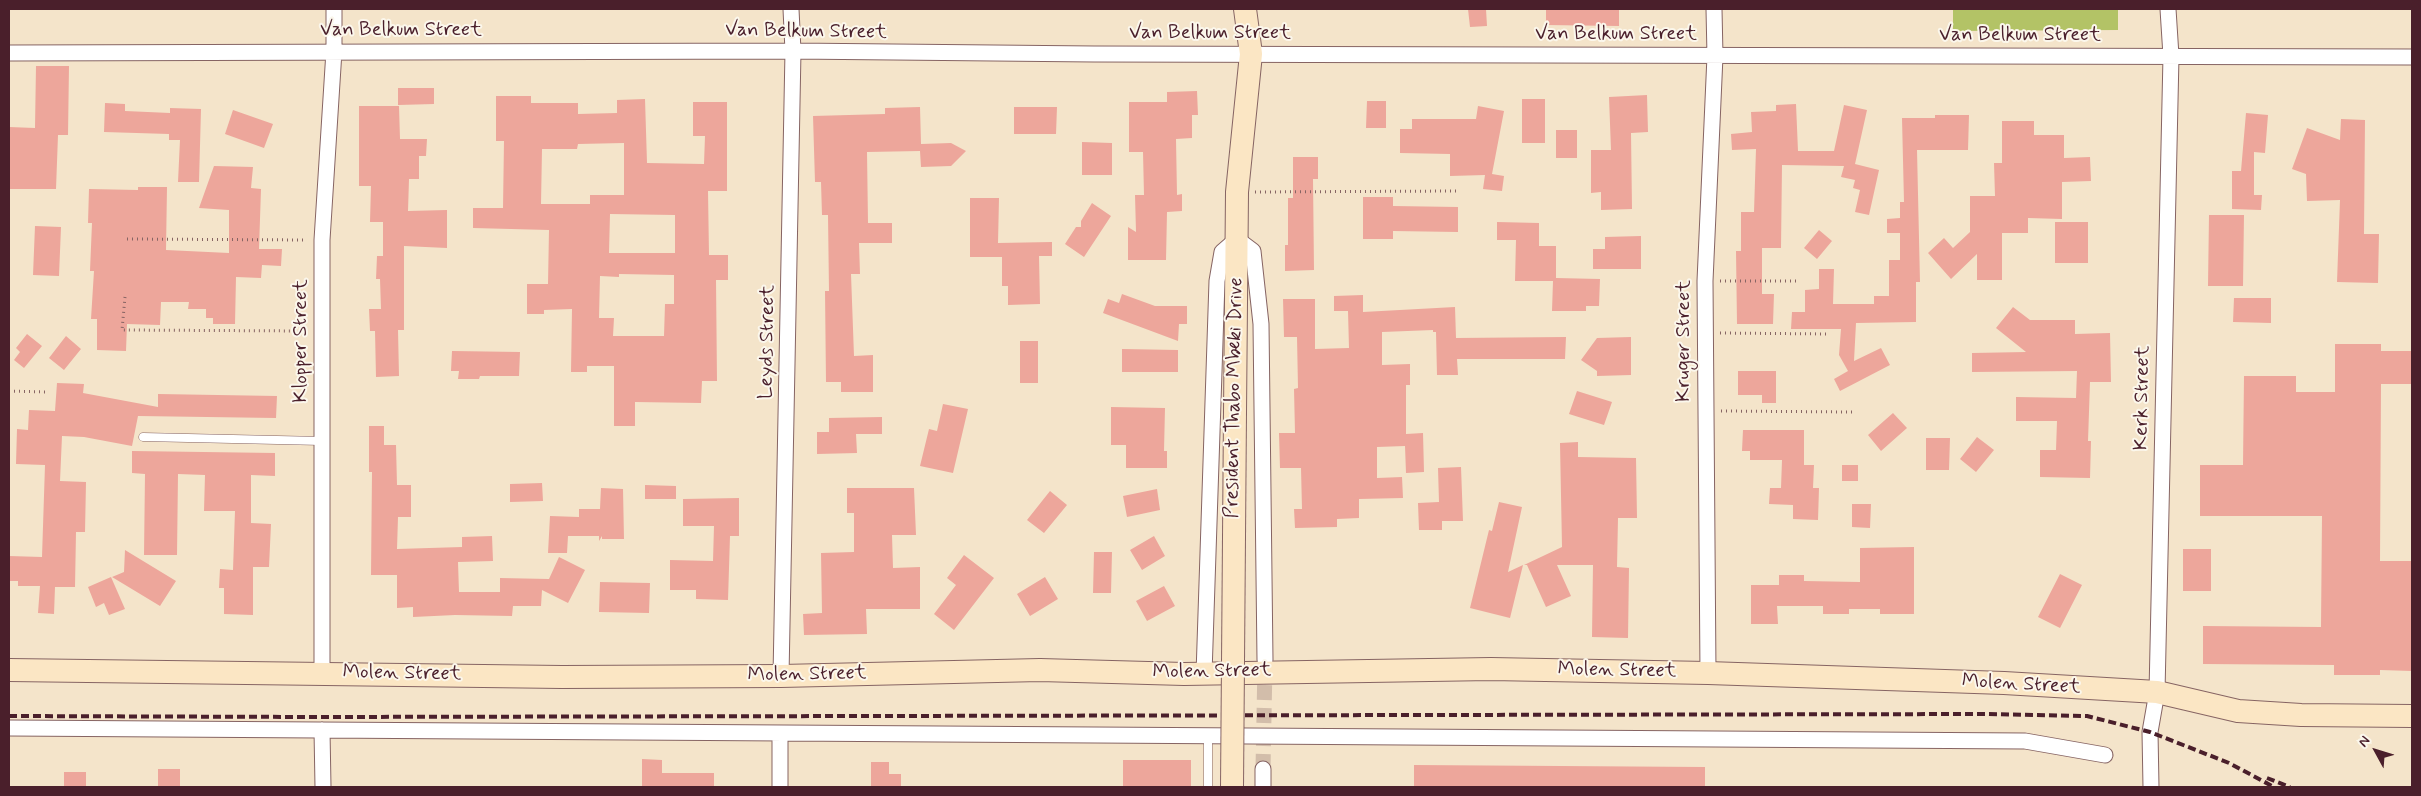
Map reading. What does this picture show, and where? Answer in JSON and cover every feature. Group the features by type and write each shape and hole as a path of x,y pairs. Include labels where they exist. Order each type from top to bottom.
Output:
{"street":[{"name":"Klopper Street","path":"322,673 322,240 334,51 334,9"},
{"name":"Leyds Street","path":"781,676 793,51 791,9"},
{"name":"President Thabo Mbeki Drive","path":"1232,787 1237,192 1251,54 1245,9"},
{"name":"Kruger Street","path":"1708,673 1705,281 1716,56 1714,9"},
{"name":"Kerk Street","path":"2151,787 2150,732 2157,692 2171,56 2168,9"},
{"name":"Van Belkum Street","path":"9,53 793,51 1716,56 2412,57"},
{"path":"1204,674 1217,282 1222,252 1237,239 1253,251 1261,324 1265,660"},
{"name":"Molen Street","path":"9,670 562,677 781,676 1040,670 1204,674 1491,669 1708,673 2004,683 2157,692 2238,711 2301,715 2412,716"},
{"path":"9,728 2024,741 2105,755"},
{"path":"322,730 323,787"},
{"path":"780,734 780,787"},
{"path":"1262,787 1263,769"}],"lane":[{"path":"143,437 322,441"},
{"path":"1208,736 1208,787"}],"path":[{"path":"1237,192 1456,191"},
{"path":"127,239 322,240"},
{"path":"1705,281 1796,281"},
{"path":"125,298 122,330 322,331"},
{"path":"1705,333 1828,334"},
{"path":"9,391 47,392"},
{"path":"1706,411 1852,412"}],"green space":[{"path":"1953,9 2118,9 2118,30 1953,31"}],"building":[{"path":"1468,9 1486,9 1487,26 1470,27"},
{"path":"1546,9 1619,9 1619,26 1546,25"},
{"path":"36,66 69,66 68,135 58,135 56,189 9,189 9,127 35,128"},
{"path":"398,88 434,88 434,104 398,105"},
{"path":"1197,91 1198,115 1192,115 1192,138 1176,139 1177,195 1182,194 1182,211 1167,212 1166,260 1128,260 1128,227 1136,232 1135,195 1144,195 1143,152 1129,152 1129,102 1167,102 1167,92"},
{"path":"1647,95 1648,132 1631,133 1632,209 1601,210 1601,192 1591,193 1591,150 1611,150 1609,97"},
{"path":"496,96 531,96 531,103 578,103 578,114 617,113 617,100 645,99 647,163 704,164 705,136 693,136 693,102 727,102 727,191 708,191 709,255 728,255 728,280 716,280 717,381 702,381 701,403 635,402 635,426 614,426 614,366 587,366 587,372 571,372 572,309 544,310 544,314 527,314 527,284 548,284 549,230 473,228 473,208 503,208 504,141 496,141","holes":["624,143 624,195 590,195 590,204 541,204 542,149 577,149 578,144","610,214 675,215 675,253 609,253","619,274 674,275 674,304 665,304 664,336 613,336 614,318 599,318 600,276 619,277"]},
{"path":"1522,99 1545,99 1545,143 1522,143"},
{"path":"1367,101 1386,101 1386,128 1366,128"},
{"path":"105,103 125,104 125,111 170,113 170,108 201,109 199,182 178,182 180,140 169,140 169,134 104,132"},
{"path":"1796,104 1798,151 1834,151 1844,105 1867,110 1855,164 1879,170 1869,215 1855,212 1860,190 1853,188 1855,180 1841,177 1844,166 1782,165 1781,248 1762,248 1762,294 1774,294 1773,324 1737,324 1736,251 1741,251 1741,212 1754,212 1756,149 1732,150 1731,134 1752,132 1751,112 1776,111 1776,105"},
{"path":"359,106 399,106 400,139 427,139 426,156 419,156 419,179 409,179 408,211 447,210 447,248 404,246 404,330 398,330 399,376 376,377 375,331 370,331 369,309 381,309 380,279 376,279 377,256 383,256 383,222 370,222 371,186 359,186"},
{"path":"1478,106 1504,111 1492,174 1504,176 1502,191 1483,189 1485,175 1450,176 1450,154 1400,153 1400,129 1412,129 1412,119 1476,119"},
{"path":"920,107 921,144 951,143 966,151 951,166 921,167 920,151 867,152 868,223 892,223 892,243 859,243 860,274 851,274 854,356 873,355 873,392 841,392 841,382 826,382 825,291 829,291 828,215 822,215 821,182 815,182 813,116 885,114 885,108"},
{"path":"1014,107 1057,107 1056,134 1014,134"},
{"path":"233,110 273,124 264,148 225,134"},
{"path":"2246,113 2268,115 2265,153 2254,152 2254,195 2262,195 2261,210 2232,209 2232,171 2241,171"},
{"path":"1935,115 1969,115 1968,150 1917,150 1920,282 1916,282 1916,322 1856,323 1854,361 1881,348 1890,365 1840,391 1834,379 1848,371 1839,355 1841,329 1791,329 1792,312 1805,312 1805,290 1819,289 1819,269 1834,269 1833,304 1874,304 1874,296 1889,296 1889,260 1900,260 1900,233 1887,233 1887,219 1900,218 1900,202 1904,202 1902,118 1935,118"},
{"path":"2341,119 2365,120 2364,234 2379,234 2378,283 2337,282 2340,200 2307,201 2306,174 2292,169 2307,128 2340,140"},
{"path":"2002,121 2034,121 2034,135 2064,135 2064,158 2090,157 2091,181 2062,182 2062,219 2028,218 2028,233 2002,233 2002,280 1977,280 1977,254 1951,279 1928,253 1944,238 1953,248 1970,232 1970,196 1995,196 1994,163 2002,163"},
{"path":"1556,130 1577,130 1577,158 1556,158"},
{"path":"1082,142 1112,143 1112,175 1082,175"},
{"path":"1293,157 1318,157 1318,179 1313,179 1314,270 1285,271 1285,245 1288,245 1288,198 1293,198"},
{"path":"214,166 253,167 251,188 261,189 259,249 282,249 281,266 262,265 261,278 236,277 235,324 213,324 213,318 206,318 206,309 188,309 189,302 161,302 160,325 127,324 126,351 97,350 97,319 91,319 94,271 90,271 92,223 88,223 89,189 138,190 138,187 167,187 166,250 229,253 229,210 199,208"},
{"path":"1363,197 1393,197 1393,206 1458,207 1458,232 1393,231 1393,239 1363,239"},
{"path":"970,198 999,198 998,243 1052,242 1052,256 1039,256 1040,304 1008,305 1008,286 1002,286 1002,257 970,257"},
{"path":"1092,203 1111,216 1084,257 1065,244 1076,227 1081,227 1081,221"},
{"path":"2209,215 2244,215 2243,286 2208,286"},
{"path":"1497,222 1539,223 1539,246 1556,246 1556,278 1600,279 1599,306 1586,306 1586,311 1552,311 1553,281 1515,281 1516,240 1497,240"},
{"path":"2055,222 2088,222 2088,263 2055,263"},
{"path":"35,226 61,227 59,276 33,275"},
{"path":"1819,230 1832,241 1817,259 1804,248"},
{"path":"1641,236 1641,269 1593,269 1593,249 1605,249 1605,237"},
{"path":"1122,294 1155,306 1187,306 1187,324 1179,324 1178,341 1103,313 1108,299 1119,303"},
{"path":"1363,295 1363,312 1455,307 1456,338 1566,337 1565,359 1457,359 1458,375 1437,375 1436,332 1433,332 1433,330 1382,332 1382,365 1410,364 1410,385 1406,385 1406,434 1423,433 1424,472 1406,473 1405,446 1377,447 1377,478 1402,477 1403,498 1359,499 1359,518 1337,519 1337,527 1295,528 1294,509 1302,509 1301,468 1280,468 1279,433 1295,433 1294,389 1298,388 1297,337 1284,337 1283,299 1315,299 1315,349 1349,348 1348,311 1334,311 1334,296"},
{"path":"2234,298 2271,298 2271,323 2233,322"},
{"path":"2013,307 2030,320 2075,320 2075,334 2110,333 2111,382 2090,382 2088,441 2091,441 2090,478 2040,477 2040,450 2056,450 2057,421 2016,421 2016,397 2076,398 2077,371 1972,372 1972,353 2026,352 1996,328"},
{"path":"27,334 42,346 24,368 14,360 20,352 16,348"},
{"path":"66,336 81,349 64,370 49,358"},
{"path":"1631,337 1631,375 1597,376 1597,371 1581,360 1597,338"},
{"path":"1020,341 1038,341 1038,383 1020,383"},
{"path":"2335,344 2381,344 2381,351 2412,351 2412,384 2381,384 2380,561 2412,561 2412,671 2380,670 2380,675 2334,675 2334,665 2203,664 2203,626 2321,627 2322,516 2200,516 2200,465 2243,465 2244,376 2296,376 2296,392 2335,392"},
{"path":"1122,349 1178,350 1178,372 1122,372"},
{"path":"452,351 520,352 519,376 480,376 479,379 458,379 459,371 451,371"},
{"path":"1738,371 1776,371 1776,403 1762,403 1762,395 1738,395"},
{"path":"57,383 84,384 83,393 158,407 158,394 277,396 276,418 138,416 132,446 84,437 62,436 60,481 86,482 85,532 76,532 75,587 55,587 54,614 38,613 40,586 18,586 18,581 9,581 9,556 42,557 45,465 16,464 17,429 28,430 29,410 55,411"},
{"path":"1577,391 1612,402 1604,425 1569,414"},
{"path":"943,404 968,409 953,473 920,466 929,429 937,431"},
{"path":"1111,407 1165,408 1164,451 1167,451 1167,468 1126,468 1126,445 1111,445"},
{"path":"1893,413 1907,428 1881,451 1868,435"},
{"path":"882,417 882,434 856,434 857,453 817,454 817,432 829,432 829,418"},
{"path":"369,426 384,426 384,445 396,445 397,485 411,485 411,517 398,517 397,549 462,547 462,537 492,536 493,561 458,562 459,592 500,592 500,578 549,579 559,557 585,570 568,603 542,590 541,606 513,606 512,616 455,615 413,617 413,607 397,608 397,575 371,575 372,472 369,472"},
{"path":"1743,430 1804,430 1804,465 1814,465 1813,488 1819,488 1818,520 1793,519 1793,505 1769,504 1770,488 1781,488 1782,460 1750,460 1750,451 1742,451"},
{"path":"1977,437 1994,450 1976,472 1960,459"},
{"path":"1926,438 1950,438 1949,470 1926,470"},
{"path":"1578,442 1578,457 1636,458 1637,518 1618,518 1617,567 1629,568 1628,638 1592,637 1593,565 1557,565 1571,596 1546,607 1527,565 1524,565 1562,547 1560,443"},
{"path":"132,451 275,453 275,476 251,475 251,523 271,524 269,567 253,567 253,615 224,614 224,588 219,588 220,569 233,570 235,511 204,511 205,475 178,474 177,555 144,555 145,474 132,473"},
{"path":"1842,465 1858,465 1858,481 1842,481"},
{"path":"1461,467 1463,521 1442,521 1442,530 1419,530 1418,503 1439,502 1438,468"},
{"path":"542,483 543,501 510,502 510,484"},
{"path":"645,485 676,486 676,499 645,499"},
{"path":"601,488 623,489 624,539 602,539 602,536 599,541 599,536 568,536 567,553 548,553 550,516 579,517 579,509 600,509"},
{"path":"847,488 914,488 916,535 892,535 893,568 920,567 920,609 866,609 867,634 804,635 803,614 822,613 821,553 854,552 854,513 847,513"},
{"path":"1157,489 1160,510 1127,517 1123,496"},
{"path":"1050,491 1067,505 1044,533 1027,520"},
{"path":"739,498 739,536 730,536 728,600 696,599 696,590 670,590 670,560 713,561 714,526 683,526 683,499"},
{"path":"1499,502 1522,507 1508,572 1523,565 1510,618 1470,608 1489,530 1492,531"},
{"path":"1852,504 1871,504 1870,528 1852,527"},
{"path":"1154,536 1165,556 1142,570 1130,550"},
{"path":"1914,547 1914,614 1880,614 1880,609 1849,609 1849,614 1823,614 1823,606 1777,606 1778,624 1751,624 1751,585 1779,585 1779,575 1804,575 1804,581 1860,582 1860,548"},
{"path":"2183,549 2211,549 2211,591 2183,591"},
{"path":"125,550 176,581 160,606 112,577 124,572"},
{"path":"1094,552 1112,552 1111,593 1093,593"},
{"path":"964,555 994,578 954,630 934,614 956,585 947,578"},
{"path":"2060,574 2082,585 2060,628 2038,617"},
{"path":"111,577 125,609 109,615 104,603 96,607 88,587"},
{"path":"1045,577 1058,599 1030,616 1017,594"},
{"path":"600,582 650,583 649,613 599,612"},
{"path":"1164,586 1175,606 1147,621 1136,601"},
{"path":"642,759 662,760 662,773 714,773 714,787 642,787"},
{"path":"1123,760 1191,760 1191,787 1123,787"},
{"path":"871,762 889,762 889,774 901,774 901,787 871,787"},
{"path":"1414,765 1705,767 1705,787 1414,787"},
{"path":"158,769 180,769 180,787 158,787"},
{"path":"64,772 86,772 86,787 64,787"}],"tunnel":[{"path":"1263,769 1265,664"}],"railway":[{"path":"9,716 1988,714 2087,716 2150,732 2229,763 2274,787"},
{"path":"2267,778 2290,787"}]}
